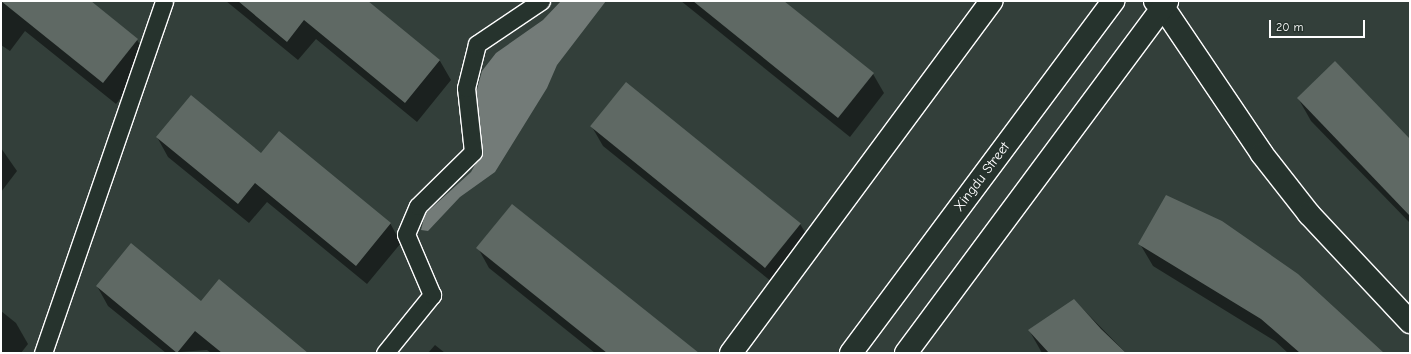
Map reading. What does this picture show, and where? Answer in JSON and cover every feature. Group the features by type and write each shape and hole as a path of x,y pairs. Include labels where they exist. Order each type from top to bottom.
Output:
{"main road":[{"path":"731,353 991,1"},
{"name":"Xingdu Street","path":"851,353 1113,1"},
{"path":"906,353 1162,3 1286,185 1410,322"}],"lane":[{"path":"44,353 164,1"},
{"path":"385,353 432,295 406,234 418,206 473,152 466,88 477,44 541,1"}],"shaded area":[{"path":"561,1 606,1 557,65 547,88 495,172 460,197 428,231 421,230 425,214 471,172 483,151 475,97 482,71 496,53 543,20"}],"building":[{"path":"1,1 91,1 138,39 103,83"},
{"path":"238,1 368,1 440,60 405,103 304,20 287,42"},
{"path":"693,1 784,1 874,73 838,118"},
{"path":"1335,61 1410,139 1410,216 1297,98"},
{"path":"626,82 801,224 765,268 590,126"},
{"path":"191,95 261,153 279,131 391,223 356,266 255,183 238,204 156,137"},
{"path":"1166,195 1222,221 1298,274 1384,353 1300,353 1261,319 1138,244"},
{"path":"512,204 699,353 607,353 476,248"},
{"path":"131,243 201,301 219,279 308,353 222,353 195,331 177,353 96,286"},
{"path":"1074,299 1101,329 1126,353 1049,353 1028,330"}]}
